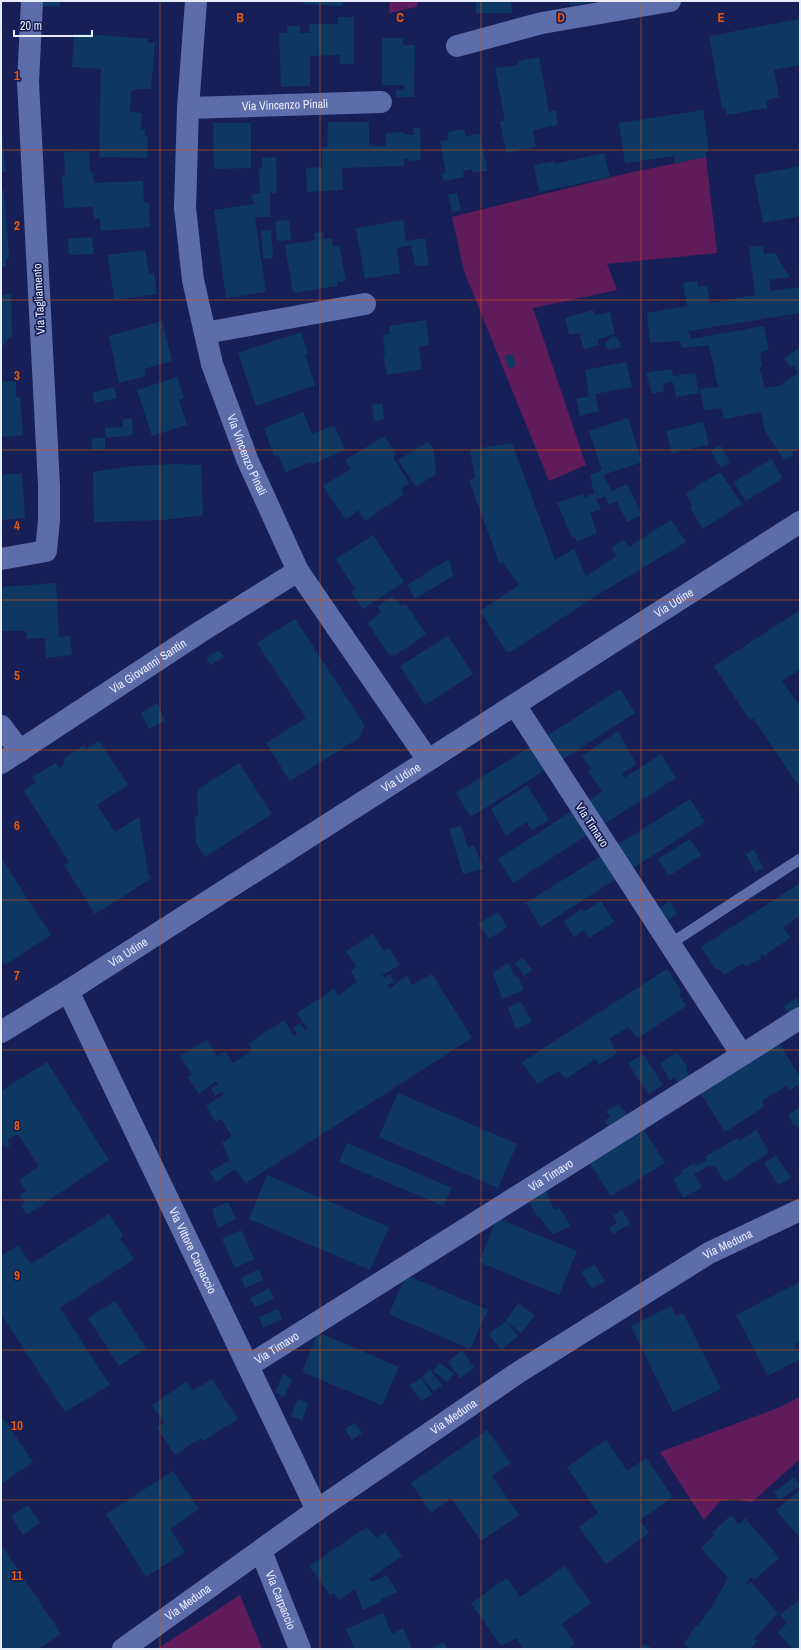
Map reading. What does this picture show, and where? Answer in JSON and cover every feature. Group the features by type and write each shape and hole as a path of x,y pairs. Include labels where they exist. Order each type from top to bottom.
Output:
{"street":[{"name":"Via Tagliamento","path":"1,559 46,551 49,520 49,485 28,82 32,1"},
{"name":"Via Vincenzo Pinali","path":"196,1 188,108 185,208 194,280 212,364 247,459 298,572 428,760"},
{"path":"457,46 542,23 670,1"},
{"name":"Via Vincenzo Pinali","path":"188,108 381,102"},
{"path":"206,334 365,304"},
{"name":"Via Udine","path":"1,1032 68,991 800,522"},
{"name":"Via Giovanni Santin","path":"1,763 200,632 298,572"},
{"name":"Via Timavo","path":"248,1366 742,1055 515,705"},
{"path":"1,726 20,751"},
{"name":"Via Vittore Carpaccio","path":"68,991 317,1510"},
{"path":"742,1055 800,1018"},
{"name":"Via Meduna","path":"123,1649 317,1510 519,1372 709,1253 800,1210"},
{"name":"Via Carpaccio","path":"260,1551 300,1649"}],"lane":[{"path":"670,944 800,859"}],"shaded area":[{"path":"390,1 419,1 416,7 389,13"},
{"path":"706,157 717,253 607,264 617,290 533,308 586,465 549,481 464,271 452,217 633,172"},
{"path":"800,1397 800,1459 752,1502 736,1499 720,1501 704,1520 660,1452 778,1408"},
{"path":"240,1595 262,1649 157,1649"}],"building":[{"path":"43,1 60,1 60,7 43,6"},
{"path":"303,1 343,1 343,6 303,4"},
{"path":"476,1 511,1 512,13 476,13"},
{"path":"569,1 592,1 592,2 570,6"},
{"path":"338,17 354,17 354,64 340,64 340,55 310,56 310,86 281,87 279,33 287,33 287,26 300,26 300,33 310,33 309,24 338,24"},
{"path":"800,19 800,65 774,70 779,97 766,100 767,108 727,115 725,107 722,108 709,36"},
{"path":"74,33 149,39 148,43 155,43 151,89 134,89 134,91 131,91 130,112 142,113 141,130 145,130 145,137 148,137 147,158 99,157 101,69 72,67"},
{"path":"382,38 403,38 403,45 415,45 414,97 396,97 396,90 404,90 404,85 382,85"},
{"path":"539,57 549,112 556,110 558,125 533,130 536,147 506,153 500,121 505,121 495,68 518,65 518,61"},
{"path":"703,110 709,151 706,152 706,157 675,163 674,156 625,163 619,123"},
{"path":"1,122 6,172 1,172"},
{"path":"328,122 369,122 369,145 378,146 386,146 386,133 403,132 404,135 414,135 413,128 420,128 421,160 408,161 409,159 404,159 404,166 342,168 343,190 307,192 306,168 322,167 322,147 327,147"},
{"path":"213,123 251,123 251,168 214,169"},
{"path":"464,129 466,136 480,134 487,171 472,172 472,169 463,171 464,177 444,181 442,174 446,172 440,141 448,140 448,132"},
{"path":"89,151 90,172 93,173 94,183 143,181 144,203 149,203 150,227 101,231 100,219 94,219 93,207 64,208 62,175 65,175 64,152"},
{"path":"604,153 610,177 539,192 534,165 554,161 554,164"},
{"path":"276,157 277,193 270,193 270,217 255,217 266,292 226,298 214,210 254,204 251,195 260,193 259,169 262,169 262,158"},
{"path":"800,166 800,216 763,223 754,175"},
{"path":"1,190 4,190 9,258 6,259 6,267 1,267"},
{"path":"457,193 461,210 452,212 448,195"},
{"path":"289,220 291,240 277,241 275,221"},
{"path":"403,220 406,241 425,238 429,265 415,266 411,245 397,248 400,273 365,279 356,228"},
{"path":"271,230 273,258 263,259 261,231"},
{"path":"323,232 324,239 332,238 333,246 339,245 346,281 337,282 337,286 293,293 285,245 315,240 314,233"},
{"path":"92,237 94,254 69,255 68,239"},
{"path":"763,246 764,254 776,253 780,263 790,277 769,280 771,291 800,287 800,313 688,331 691,339 764,326 769,350 760,352 762,366 759,367 765,388 779,386 798,373 794,365 790,367 784,358 800,348 800,449 792,452 794,455 784,460 765,431 761,412 724,419 721,408 704,410 700,389 718,387 709,345 682,348 680,341 650,343 647,313 687,306 683,283 697,281 698,287 707,285 710,303 755,295 749,247"},
{"path":"145,250 149,274 154,273 157,294 114,300 108,255"},
{"path":"11,294 12,338 9,338 1,348 1,296"},
{"path":"593,310 595,315 610,312 615,334 598,339 599,345 584,349 579,333 569,335 565,318"},
{"path":"426,320 429,345 419,347 422,369 387,375 383,355 385,355 383,335 390,334 389,326"},
{"path":"162,321 172,361 144,369 146,376 119,383 109,336"},
{"path":"301,332 308,354 305,355 315,385 256,406 238,353"},
{"path":"614,335 619,341 621,347 609,350 604,344"},
{"path":"513,354 516,366 508,368 505,356"},
{"path":"626,362 632,387 595,394 599,411 580,416 576,399 589,396 585,370"},
{"path":"672,369 673,376 695,373 699,393 676,397 673,382 663,384 664,391 652,394 646,373"},
{"path":"177,377 184,398 179,400 187,425 152,436 137,390"},
{"path":"16,381 16,397 20,397 23,435 1,437 1,382"},
{"path":"114,387 117,398 95,403 92,393"},
{"path":"382,403 384,419 374,421 372,405"},
{"path":"303,412 312,434 334,425 345,450 311,465 311,462 286,472 278,455 274,456 264,428"},
{"path":"628,418 642,462 603,475 612,491 627,484 642,515 627,522 617,501 609,505 605,496 596,499 601,509 590,513 597,533 577,541 574,536 572,538 557,503 583,494 584,498 594,493 590,475 602,470 589,431"},
{"path":"123,419 132,419 133,435 105,438 105,428 123,427"},
{"path":"703,422 709,445 672,453 666,431"},
{"path":"385,436 396,454 393,457 409,483 401,489 404,494 365,521 358,510 346,520 323,486 351,469 345,460"},
{"path":"92,438 105,438 105,450 92,450"},
{"path":"428,442 434,450 436,474 416,487 398,460"},
{"path":"512,443 555,560 574,549 586,576 617,556 611,548 624,540 629,547 671,520 686,542 594,597 511,652 506,651 480,611 519,585 503,562 500,565 469,480 475,478 470,450"},
{"path":"720,445 730,462 721,468 711,451"},
{"path":"771,459 783,478 746,501 734,482"},
{"path":"173,464 201,465 203,515 164,520 94,522 93,472 132,466"},
{"path":"720,472 742,504 703,529 690,508 692,506 686,493"},
{"path":"22,473 25,518 1,520 1,475"},
{"path":"373,535 404,582 363,609 351,592 355,589 336,559"},
{"path":"449,559 453,576 415,599 407,585"},
{"path":"56,583 59,637 70,636 72,655 46,658 45,638 27,639 26,631 1,631 1,587"},
{"path":"393,596 401,606 406,604 426,634 394,656 393,654 390,656 368,623 381,612 378,606"},
{"path":"800,610 800,669 782,681 800,706 800,788 753,718 750,720 714,666"},
{"path":"295,619 364,726 359,738 290,781 266,743 306,718 257,643"},
{"path":"448,636 473,674 425,705 400,666"},
{"path":"218,651 224,657 210,665 206,658"},
{"path":"620,689 635,713 560,761 545,737"},
{"path":"157,703 165,721 149,729 141,713"},
{"path":"618,731 636,764 621,774 624,778 661,754 676,778 601,826 587,802 602,792 588,771 592,769 582,756"},
{"path":"99,741 128,785 97,805 115,832 139,817 148,873 152,878 95,914 64,865 69,862 24,791 36,783 32,777 56,763 59,768 65,764 63,759 84,745 86,749"},
{"path":"530,747 545,770 471,817 456,793"},
{"path":"239,763 272,814 205,857 196,843 195,817 198,817 197,790"},
{"path":"527,785 549,820 532,830 526,822 506,836 491,809"},
{"path":"690,799 705,822 630,870 616,846"},
{"path":"572,811 587,835 513,883 498,859"},
{"path":"461,826 468,848 474,845 484,869 463,874 449,829"},
{"path":"690,839 701,855 669,876 658,859"},
{"path":"754,850 763,868 755,872 746,854"},
{"path":"601,856 616,879 541,927 526,903"},
{"path":"1,858 51,935 5,965 1,959"},
{"path":"800,883 800,916 783,927 790,938 764,956 762,953 760,955 761,958 746,967 743,963 724,975 718,968 716,970 701,947"},
{"path":"601,901 614,922 589,938 584,930 574,937 564,921 582,909 584,912"},
{"path":"670,901 677,914 665,922 657,910"},
{"path":"498,912 507,927 489,939 478,924"},
{"path":"373,934 384,951 389,948 400,965 382,975 384,978 390,974 394,982 388,985 390,988 407,975 412,985 432,974 472,1038 246,1183 235,1169 216,1182 210,1172 230,1160 222,1143 232,1136 221,1119 216,1122 206,1106 224,1094 222,1092 215,1096 211,1088 218,1085 216,1081 199,1094 188,1077 192,1074 180,1056 207,1040 217,1056 225,1051 233,1063 252,1050 248,1044 284,1020 294,1036 297,1034 293,1028 300,1023 305,1030 307,1028 297,1013 334,989 338,996 357,982 351,971 356,966 346,951"},
{"path":"523,958 532,970 524,976 515,963"},
{"path":"508,963 515,977 518,976 524,990 502,999 493,973"},
{"path":"667,969 682,992 679,994 686,1006 638,1038 628,1027 609,1039 617,1053 599,1065 595,1059 566,1079 559,1071 537,1084 522,1062"},
{"path":"797,998 800,1006 788,1013 784,1006"},
{"path":"521,1002 532,1022 516,1029 508,1008"},
{"path":"778,1041 800,1077 800,1084 789,1091 786,1086 762,1101 764,1107 725,1132 699,1091"},
{"path":"677,1052 688,1068 686,1069 690,1077 679,1084 675,1077 670,1081 660,1063"},
{"path":"643,1054 663,1085 648,1094 628,1063"},
{"path":"47,1062 109,1160 27,1215 21,1205 25,1203 20,1195 26,1191 19,1180 39,1166 18,1134 7,1140 10,1145 5,1148 1,1142 1,1091"},
{"path":"398,1093 517,1144 498,1188 379,1137"},
{"path":"619,1104 628,1116 610,1130 605,1121 610,1117 606,1111"},
{"path":"800,1107 800,1125 795,1128 788,1115"},
{"path":"642,1127 665,1163 611,1196 589,1162"},
{"path":"756,1130 769,1152 725,1182 715,1166 712,1168 710,1165 694,1174 702,1188 683,1198 673,1178 682,1174 681,1171 694,1163 696,1166 707,1160 705,1157 737,1138 739,1141"},
{"path":"347,1143 452,1188 443,1206 339,1162"},
{"path":"776,1155 791,1178 778,1185 764,1163"},
{"path":"267,1175 389,1227 370,1270 249,1219"},
{"path":"546,1190 554,1210 559,1208 571,1226 553,1234 539,1216 537,1217 528,1198"},
{"path":"228,1202 236,1219 218,1228 212,1209"},
{"path":"622,1210 630,1224 613,1234 609,1228 617,1223 613,1216"},
{"path":"109,1214 123,1235 120,1239 134,1259 60,1308 110,1385 65,1412 1,1314 1,1256 18,1245 31,1264"},
{"path":"497,1218 577,1251 559,1295 479,1262"},
{"path":"241,1230 254,1259 235,1268 222,1239"},
{"path":"595,1265 605,1281 592,1289 581,1272"},
{"path":"259,1269 263,1280 245,1288 241,1278"},
{"path":"406,1275 488,1310 470,1349 389,1314"},
{"path":"800,1282 800,1341 795,1344 800,1354 800,1359 768,1376 736,1315"},
{"path":"269,1288 274,1298 255,1307 250,1298"},
{"path":"115,1301 146,1348 119,1366 88,1318"},
{"path":"518,1303 535,1315 521,1333 506,1321"},
{"path":"671,1306 676,1316 683,1313 721,1389 673,1412 631,1326"},
{"path":"278,1309 282,1319 263,1328 259,1317"},
{"path":"506,1321 518,1336 501,1350 489,1334"},
{"path":"318,1332 399,1367 382,1405 302,1372"},
{"path":"462,1350 474,1368 460,1378 448,1362"},
{"path":"440,1363 454,1374 447,1382 433,1371"},
{"path":"430,1370 442,1385 434,1392 422,1377"},
{"path":"283,1374 292,1379 284,1397 275,1392"},
{"path":"421,1378 432,1394 421,1401 410,1385"},
{"path":"212,1379 238,1419 203,1441 201,1438 175,1455 157,1428 164,1423 152,1405 187,1381 192,1391"},
{"path":"298,1399 308,1403 302,1421 291,1416"},
{"path":"1,1415 33,1462 1,1484"},
{"path":"355,1423 362,1433 352,1440 345,1429"},
{"path":"487,1430 511,1463 492,1476 519,1515 481,1541 451,1498 431,1513 411,1483"},
{"path":"606,1440 627,1471 646,1458 673,1497 640,1520 649,1533 606,1564 579,1527 598,1513 567,1467"},
{"path":"173,1471 199,1509 170,1529 185,1552 146,1577 106,1514"},
{"path":"794,1477 800,1486 779,1501 774,1492"},
{"path":"800,1490 800,1538 776,1510"},
{"path":"28,1505 40,1523 23,1535 11,1516"},
{"path":"731,1515 739,1525 745,1518 779,1558 754,1580 751,1577 746,1583 747,1585 751,1582 778,1613 754,1639 757,1641 751,1649 692,1649 684,1644 696,1625 698,1626 711,1608 728,1578 701,1548 714,1536 712,1533"},
{"path":"367,1527 376,1538 385,1532 402,1556 369,1579 372,1582 387,1575 397,1592 381,1599 381,1602 363,1610 355,1589 339,1600 334,1593 330,1595 309,1566"},
{"path":"1,1544 61,1634 38,1649 1,1649"},
{"path":"565,1566 591,1603 562,1624 575,1644 567,1649 524,1649 516,1638 501,1646 471,1603 507,1578 520,1597"},
{"path":"800,1596 800,1648 793,1649 778,1632 787,1623 780,1615 799,1600 798,1598"},
{"path":"383,1613 392,1634 403,1628 412,1649 355,1649 346,1629"},
{"path":"444,1642 447,1649 431,1649"},
{"path":"644,1644 653,1649 640,1649"}]}
